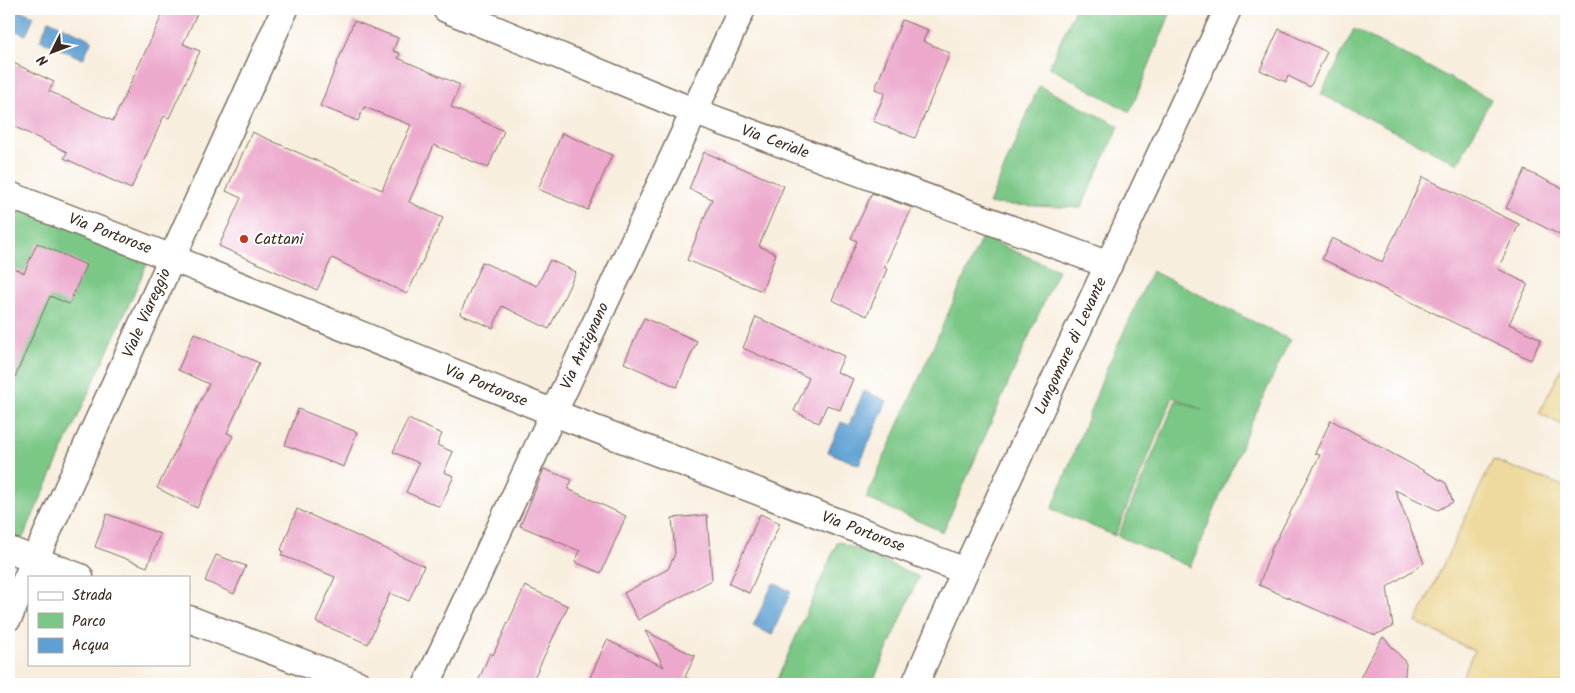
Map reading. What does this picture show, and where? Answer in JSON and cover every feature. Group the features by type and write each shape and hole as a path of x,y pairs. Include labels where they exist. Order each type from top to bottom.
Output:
{"street":[{"name":"Viale Viareggio","path":"9,617 285,9"},
{"name":"Via Ceriale","path":"446,9 693,111 1109,265"},
{"name":"Via Antignano","path":"427,684 742,9"},
{"name":"Lungomare di Levante","path":"915,684 965,571 1228,9"},
{"name":"Via Portorose","path":"9,195 172,258 554,413 965,571"},
{"path":"9,550 77,576"},
{"path":"190,619 358,684"}],"green space":[{"path":"1075,9 1172,9 1130,112 1049,67"},
{"path":"1354,29 1491,99 1458,164 1321,94"},
{"path":"1039,86 1119,126 1081,208 989,204"},
{"path":"9,197 153,251 16,553 9,550"},
{"path":"982,237 1058,270 943,532 866,498"},
{"path":"1152,271 1290,340 1248,430 1190,567 1118,536 1176,400 1202,410 1173,397 1115,536 1052,509 1107,368"},
{"path":"838,541 919,577 872,684 775,684"}],"sand":[{"path":"1566,360 1566,427 1539,413"},
{"path":"1493,460 1566,487 1566,684 1459,684 1474,651 1416,622"}],"water":[{"path":"9,9 17,9 34,16 26,35 9,28"},
{"path":"49,20 92,40 83,59 40,40"},
{"path":"864,391 887,401 859,465 828,452 841,422 849,425"},
{"path":"773,583 791,591 772,635 753,626"}],"building":[{"path":"165,9 199,9 183,44 200,51 169,118 164,116 131,189 64,158 67,152 9,124 9,61 54,82 49,91 113,121"},
{"path":"902,20 928,30 923,41 950,53 915,138 873,121 885,93 875,89"},
{"path":"354,21 398,38 393,51 400,53 398,58 460,85 451,107 504,131 488,168 434,145 409,202 443,218 407,294 332,258 317,290 219,246 241,198 226,191 252,132 382,190 411,125 364,107 358,121 320,106"},
{"path":"1279,29 1327,52 1310,87 1288,76 1286,82 1260,70"},
{"path":"562,133 612,155 588,210 538,189"},
{"path":"704,152 784,186 759,246 776,254 762,291 687,260 712,199 689,189"},
{"path":"1525,170 1566,190 1566,238 1506,208"},
{"path":"1423,177 1519,224 1498,269 1528,284 1509,324 1541,339 1531,360 1322,259 1332,238 1382,262"},
{"path":"872,193 912,208 884,267 887,269 867,316 832,300 857,241 851,238"},
{"path":"37,243 86,265 69,304 50,296 9,391 9,266 24,273"},
{"path":"550,260 576,272 549,329 502,306 493,328 460,314 482,262 537,286"},
{"path":"756,317 844,356 837,372 853,379 840,410 827,405 819,423 794,411 809,378 743,348"},
{"path":"644,318 697,341 677,387 624,363"},
{"path":"194,333 259,363 227,433 233,436 197,508 157,488 209,384 178,370"},
{"path":"298,409 357,432 344,467 285,445"},
{"path":"408,419 442,434 437,445 453,452 444,472 454,476 440,507 406,492 419,463 393,452"},
{"path":"1331,420 1446,483 1453,502 1438,510 1395,490 1424,563 1387,587 1393,627 1375,635 1259,585 1272,548 1320,455 1315,453"},
{"path":"544,469 572,480 568,489 626,516 601,573 575,562 580,551 520,526"},
{"path":"297,509 424,566 409,601 390,593 368,644 316,622 335,577 281,555 283,551 281,550"},
{"path":"107,514 160,534 147,567 95,547"},
{"path":"760,514 780,523 749,593 729,584"},
{"path":"707,515 712,580 638,620 624,593 668,569 675,554 672,518"},
{"path":"216,555 246,566 234,594 205,581"},
{"path":"525,586 568,606 531,684 477,684 490,653 493,655"},
{"path":"645,631 695,656 685,677 701,684 587,684 607,640 664,667"},
{"path":"1383,637 1406,664 1404,684 1357,684 1368,662"}],"place":[{"name":"Cattani","path":"244,239"}]}
